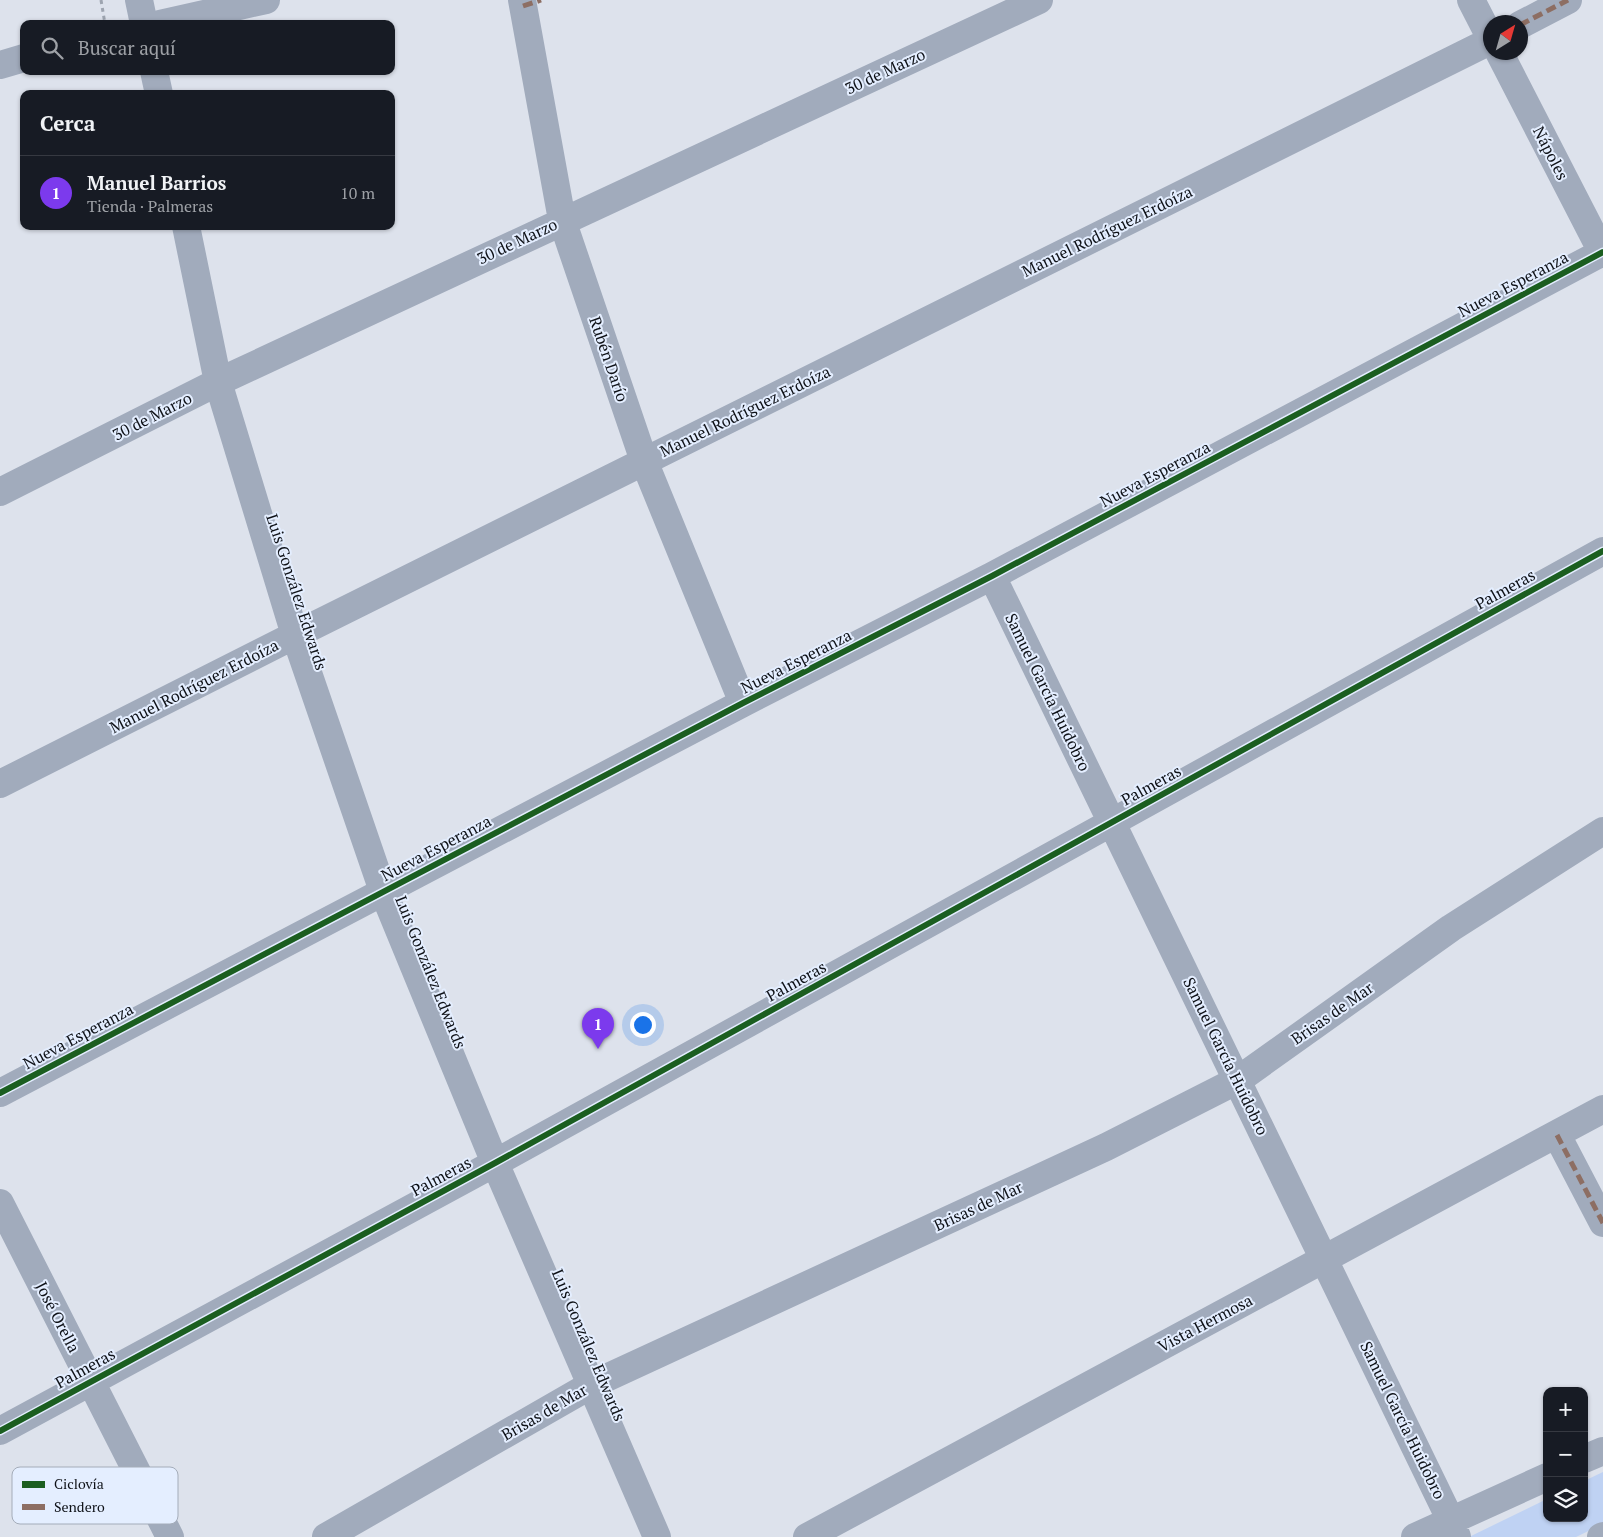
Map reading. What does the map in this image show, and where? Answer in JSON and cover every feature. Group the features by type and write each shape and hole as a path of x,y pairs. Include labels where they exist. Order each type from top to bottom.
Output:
{"street":[{"path":"139,0 143,20"},
{"path":"178,20 266,0"},
{"name":"30 de Marzo","path":"0,492 218,382 562,220 1039,0"},
{"path":"1471,0 1483,25"},
{"path":"1528,21 1568,0"},
{"name":"Rubén Darío","path":"529,2 562,220 644,462 743,703"},
{"name":"Manuel Rodríguez Erdoíza","path":"0,784 1483,42"},
{"path":"0,65 20,59"},
{"name":"Nápoles","path":"1502,60 1603,253"},
{"path":"155,75 158,90"},
{"name":"Luis González Edwards","path":"187,230 218,382 295,635 383,891 495,1163 657,1537"},
{"name":"Nueva Esperanza","path":"0,1093 743,703 992,576 1603,253"},
{"name":"Palmeras","path":"0,1431 90,1380 495,1163 1603,550"},
{"name":"Samuel García Huidobro","path":"992,576 1238,1080 1454,1529"},
{"name":"Brisas de Mar","path":"326,1537 591,1385 1106,1147 1238,1080 1452,928 1603,831"},
{"name":"Vista Hermosa","path":"807,1537 1603,1109"},
{"path":"1557,1135 1603,1223"},
{"name":"José Orella","path":"0,1203 134,1467"},
{"path":"1588,1458 1603,1451"},
{"path":"1416,1537 1454,1529 1543,1479"},
{"name":"José Orella","path":"163,1524 170,1537"}],"path":[{"path":"102,0 104,20"}],"shaded area":[{"path":"1603,1472 1603,1524 1576,1537 1469,1537 1543,1501 1543,1522 1588,1522 1588,1479"}],"marked path":[{"path":"523,6 541,0"},
{"path":"1528,21 1568,0"},
{"path":"1557,1135 1603,1223"}],"cycle path":[{"path":"0,1093 743,703 992,576 1603,252"},
{"path":"0,1431 495,1163 1603,551"}],"place":[{"name":"Manuel Barrios","path":"598,1049"}]}
